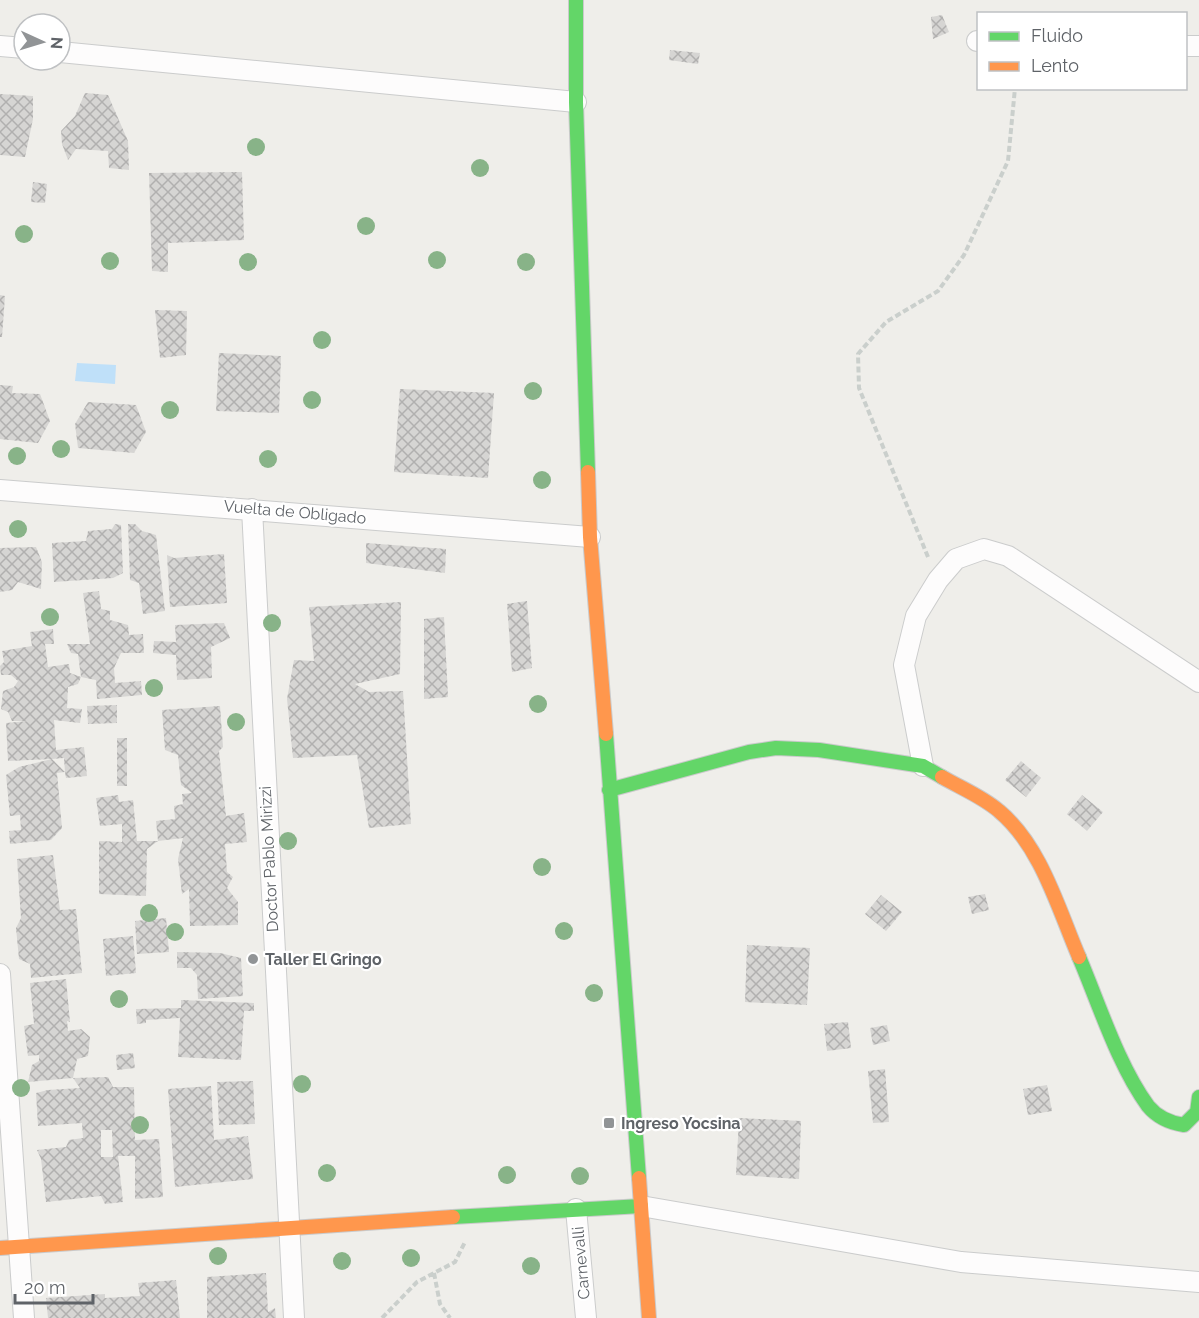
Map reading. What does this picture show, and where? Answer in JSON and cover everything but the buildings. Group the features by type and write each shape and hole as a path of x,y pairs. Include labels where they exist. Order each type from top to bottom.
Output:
{"main road":[{"path":"576,0 576,102 590,537 609,790 623,932 649,1318"},
{"path":"609,790 749,752 776,748 819,750 923,766 997,809 1016,827 1038,863 1125,1064 1149,1107 1170,1123 1184,1125 1197,1112 1199,1097"},
{"path":"10,1247 287,1227 640,1206"}],"street":[{"path":"72,53 576,102"},
{"name":"Vuelta de Obligado","path":"0,490 590,537"},
{"name":"Doctor Pablo Mirizzi","path":"252,509 287,1227 294,1318"},
{"path":"923,766 904,665 916,616 938,580 956,559 984,549 1008,556 1199,682"},
{"path":"0,974 10,1247 24,1318"},
{"path":"640,1206 961,1262 1199,1282"},
{"name":"Carnevalli","path":"576,1209 586,1318"}],"path":[{"path":"938,580 859,388 858,354 886,322 938,291 964,255 1008,160 1015,90"},
{"path":"382,1318 417,1282 455,1262 480,1215"},
{"path":"434,1273 440,1305 450,1318"}],"water":[{"path":"77,363 116,365 115,384 75,381"}],"traffic: fast":[{"path":"576,0 576,102 588,472"},
{"path":"606,734 639,1178"},
{"path":"609,790 749,752 776,748 819,750 923,766 942,777"},
{"path":"1079,957 1118,1053 1148,1106 1164,1119 1184,1125 1197,1112 1199,1097"},
{"path":"453,1217 641,1206"}],"traffic: slow":[{"path":"588,472 590,537 606,734"},
{"path":"942,777 993,806 1014,825 1047,879 1079,957"},
{"path":"639,1178 649,1318"},
{"path":"0,1248 453,1217"}],"place":[{"name":"Taller El Gringo","path":"253,959"},
{"name":"Ingreso Yocsina","path":"609,1123"}]}
